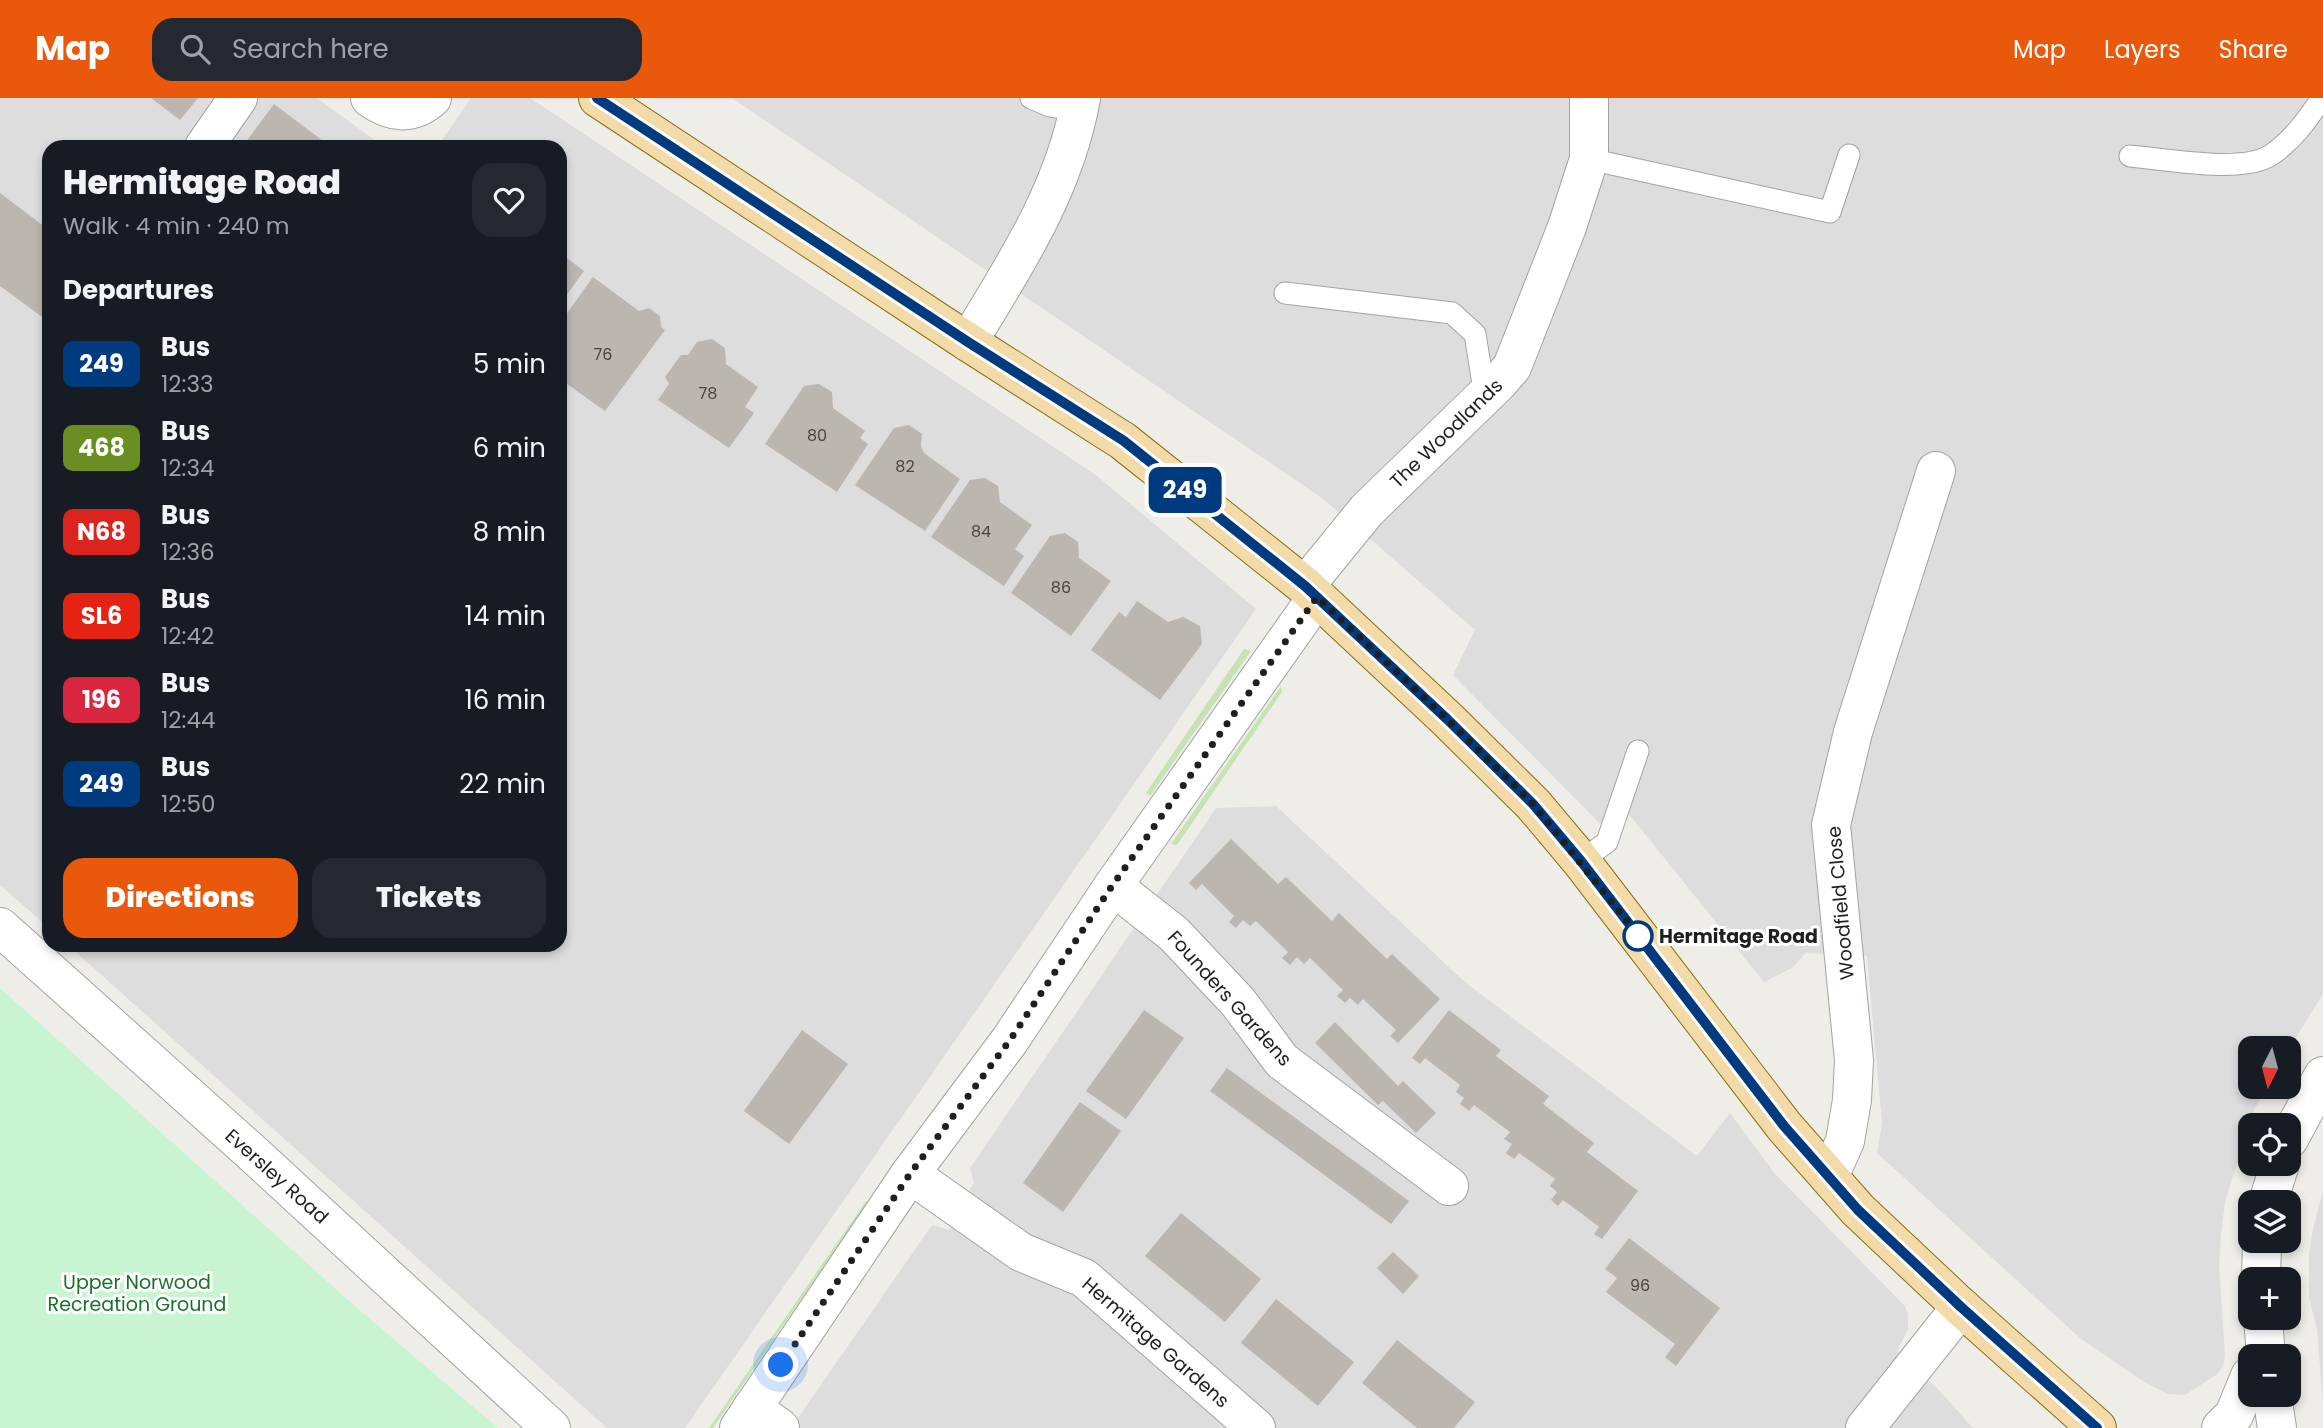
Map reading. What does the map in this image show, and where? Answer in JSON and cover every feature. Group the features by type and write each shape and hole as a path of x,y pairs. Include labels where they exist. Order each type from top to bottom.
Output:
{"main road":[{"path":"597,98 968,342 1124,441 1311,592 1533,804 1581,861 1784,1126 1858,1210 1961,1307 2097,1428"}],"street":[{"path":"209,140 238,98"},
{"path":"370,98 393,110 413,111 432,98"},
{"name":"The Woodlands","path":"1311,592 1367,510 1485,396 1511,367 1567,227 1589,159 1589,98"},
{"path":"968,342 1010,276 1044,211 1064,163 1080,104"},
{"name":"Woodfield Close","path":"1829,1177 1845,1141 1852,1100 1854,1060 1831,825 1853,732 1936,471"},
{"path":"757,1421 910,1174 1010,1040 1311,592"},
{"name":"Founders Gardens","path":"1112,886 1174,934 1238,1002 1282,1061 1449,1186"},
{"name":"Eversley Road","path":"0,928 249,1150 551,1428"},
{"path":"2301,1120 2320,1089"},
{"name":"Hermitage Gardens","path":"910,1174 1021,1252 1084,1278 1256,1428"},
{"path":"1865,1428 1961,1307"},
{"path":"2221,1428 2234,1415 2238,1405"},
{"path":"2274,1407 2277,1428"}],"lane":[{"path":"1031,98 1051,106 1080,104"},
{"path":"2130,156 2226,166 2269,156 2301,129 2322,98"},
{"path":"1589,159 1830,212 1849,155"},
{"path":"1285,293 1452,313 1475,334 1485,396"},
{"path":"1581,861 1607,842 1638,751"}],"shaded area":[{"path":"0,98 317,98 374,140 42,140 42,922 0,885"},
{"path":"471,98 530,98 1097,476 1256,609 685,1428 607,1428 76,952 567,952 567,140 442,140"},
{"path":"732,98 2323,98 2323,994 2297,1036 2238,1036 2238,1099 2260,1099 2253,1113 2238,1113 2238,1161 2225,1202 2219,1266 2225,1356 2223,1366 2216,1375 2185,1395 2167,1394 2141,1380 2080,1338 1877,1153 1882,1123 1867,956 1806,953 1792,968 1764,982 1628,813 1619,843 1453,675 1475,630 1322,498"},
{"path":"1276,806 1466,983 1697,1156 1730,1113 1775,1174 1905,1306 1908,1329 1897,1351 1938,1389 1973,1428 791,1428 932,1225 949,1230 974,1182 970,1168 1216,808"},
{"path":"2323,1191 2323,1404 2317,1330 2309,1297 2309,1253"}],"green space":[{"path":"1244,649 1251,651 1150,796 1146,793"},
{"path":"1281,686 1282,692 1177,845 1171,844"},
{"name":"Upper Norwood Recreation Ground","path":"0,988 357,1308 498,1428 0,1428"},
{"path":"866,1201 868,1202 713,1428 709,1428"}],"building":[{"path":"151,98 198,98 180,120"},
{"path":"274,104 322,140 247,140"},
{"path":"0,193 42,225 42,317 0,286"},
{"path":"567,258 584,271 567,294"},
{"path":"593,277 639,311 649,308 660,316 661,327 665,330 605,411 567,384 567,313"},
{"path":"712,339 725,348 726,364 758,387 745,407 754,413 729,448 658,400 669,384 665,377 681,355 688,355 697,342"},
{"path":"819,384 832,392 833,408 865,431 860,438 868,444 837,492 765,444 804,386"},
{"path":"909,425 922,434 921,446 924,453 960,479 925,531 855,485 894,428"},
{"path":"985,478 998,486 1000,502 1032,525 1015,549 1024,556 1004,586 931,537 970,480"},
{"path":"1065,533 1078,542 1079,558 1111,581 1071,636 1011,593 1050,536"},
{"path":"1137,601 1168,622 1183,617 1200,626 1202,644 1160,700 1091,650 1119,612 1126,617"},
{"path":"1231,839 1278,884 1286,877 1332,921 1339,913 1387,959 1392,954 1440,999 1398,1043 1390,1036 1396,1030 1363,999 1358,1005 1350,998 1345,1003 1337,996 1343,990 1310,958 1304,964 1297,957 1290,965 1282,958 1288,952 1256,921 1250,926 1243,920 1236,928 1229,922 1234,916 1202,884 1196,890 1189,883"},
{"path":"1144,1010 1184,1038 1126,1119 1086,1091"},
{"path":"1449,1010 1501,1050 1496,1056 1549,1096 1543,1104 1594,1143 1587,1152 1638,1191 1602,1239 1594,1234 1599,1227 1581,1213 1563,1200 1558,1206 1551,1200 1557,1192 1550,1186 1555,1179 1519,1153 1514,1159 1506,1153 1512,1144 1504,1139 1510,1132 1474,1105 1469,1111 1460,1104 1464,1098 1456,1092 1460,1085 1425,1058 1420,1064 1412,1058"},
{"path":"1335,1022 1398,1086 1403,1081 1436,1113 1416,1133 1383,1101 1378,1105 1315,1043"},
{"path":"802,1030 848,1064 789,1144 744,1111"},
{"path":"1227,1068 1409,1201 1391,1224 1210,1091"},
{"path":"1080,1102 1121,1131 1063,1212 1023,1183"},
{"path":"1181,1213 1261,1279 1225,1322 1145,1256"},
{"path":"1629,1238 1720,1308 1676,1366 1665,1357 1675,1344 1606,1292 1617,1278 1605,1269"},
{"path":"1393,1252 1419,1276 1403,1294 1377,1268"},
{"path":"1276,1299 1354,1362 1318,1406 1241,1343"},
{"path":"1397,1340 1475,1402 1454,1428 1417,1428 1362,1383"}],"bus line":[{"name":"249","path":"597,98 968,342 1124,441 1305,586 1533,804 1581,861 1784,1126 1858,1210 1961,1307 2097,1428"}],"place":[{"name":"Hermitage Road","path":"1638,936"}],"route":[{"path":"781,1365 910,1174 1010,1040 1112,886 1317,597 1533,804 1642,940 1638,936"}]}
